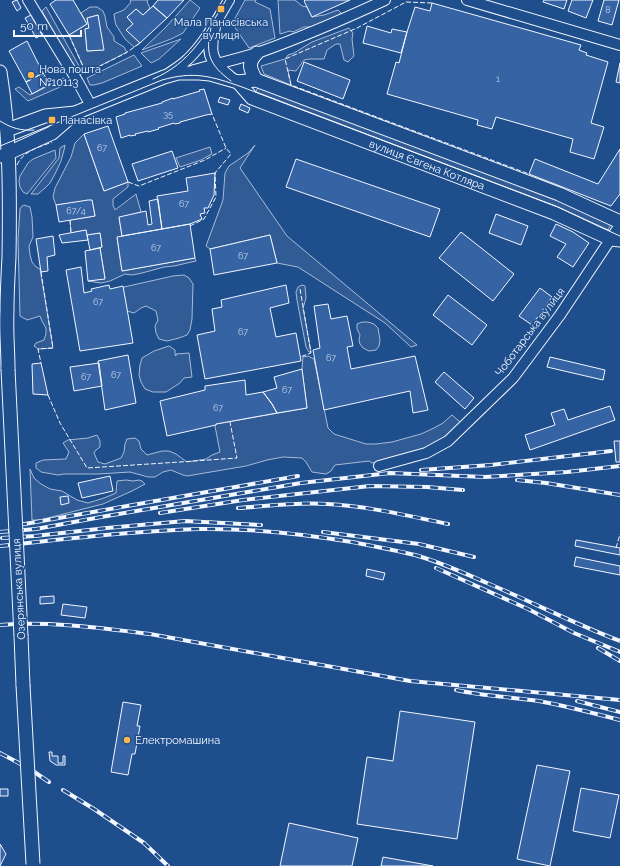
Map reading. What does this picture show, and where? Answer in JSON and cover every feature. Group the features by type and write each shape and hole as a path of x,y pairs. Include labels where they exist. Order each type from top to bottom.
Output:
{"main road":[{"path":"214,24 210,47 213,59 222,71 236,82"},
{"path":"256,80 250,66 252,59 257,53"},
{"name":"Озерянська вулиця","path":"0,72 4,155 9,201 9,257 6,312 8,369 33,865"},
{"name":"вулиця Євгена Котляра","path":"75,113 161,78 178,74 204,73 236,82 256,80 559,194 620,224"},
{"name":"вулиця Євгена Котляра","path":"236,82 252,98 554,213 615,239"},
{"path":"3,131 45,116 75,113"},
{"path":"4,155 52,133 75,113"},
{"name":"Озерянська вулиця","path":"0,278 6,312"}],"street":[{"path":"28,0 91,106"},
{"path":"161,78 182,65 190,58 201,45 229,0"},
{"path":"187,73 257,53 385,0"},
{"path":"467,0 620,45"},
{"name":"Чоботарська вулиця","path":"379,466 426,453 448,441 508,384 615,239 620,224"}],"shaded area":[{"path":"130,0 148,0 147,2 150,8 143,15 136,9 127,17 133,24 127,30 140,43 134,47 125,39 116,25 114,14 124,10 131,2"},
{"path":"190,0 200,8 183,33 142,50 166,27"},
{"path":"245,0 256,0 255,2 270,9 275,38 249,48 234,26 233,22"},
{"path":"278,0 295,0 302,6 307,7 312,17 338,10 341,13 337,17 314,27 304,27 293,32 290,31 280,34"},
{"path":"46,7 83,73 79,76 42,11"},
{"path":"90,7 97,7 103,11 107,27 114,37 114,41 124,47 127,52 86,73 69,35 87,24 81,13","holes":["98,15 103,50 87,51 85,29 89,28 87,18"]},
{"path":"349,28 353,33 352,39 354,56 348,62 344,60 340,44 336,44 327,50 324,59 304,60 296,71 288,70 291,85 264,74 261,66 285,59 288,55 312,42"},
{"path":"181,39 159,59 151,63 141,53"},
{"path":"134,55 142,66 102,83 90,85 87,78"},
{"path":"64,78 67,84 28,101 15,89 19,87 30,95"},
{"path":"259,85 559,200 611,224 607,232 255,94"},
{"path":"84,134 104,191 128,182 128,187 113,199 115,210 136,194 141,212 119,218 122,236 117,238 122,271 195,258 196,261 132,275 125,274 110,281 101,283 88,281 105,278 100,248 102,247 100,233 87,235 86,230 71,233 70,220 95,216 92,200 56,205 53,197 55,188 71,157 75,143"},
{"path":"65,145 61,161 50,183 38,194 31,194 59,158 60,148"},
{"path":"255,145 240,168 287,236 417,345 411,347 385,323 298,267 277,263 270,235 210,249 206,246 223,200 225,173 229,166 248,153"},
{"path":"210,147 212,154 201,160 180,167 176,158"},
{"path":"55,150 56,158 27,194 23,192 19,181 20,176 28,163 33,159"},
{"path":"24,205 30,207 33,237 29,246 30,255 32,262 40,269 53,348 38,349 34,346 36,343 44,340 46,334 46,328 40,316 27,320 20,316 18,239 20,209"},
{"path":"184,275 189,278 193,284 192,319 190,330 187,335 179,338 167,341 159,339 155,326 158,320 156,311 146,306 134,313 127,311 123,289 124,287"},
{"path":"302,285 305,286 306,298 303,308 311,352 309,352 306,347 297,300 296,292 298,287"},
{"path":"362,322 374,324 378,328 380,340 379,346 376,350 369,351 363,348 360,344 360,335 357,329 357,324"},
{"path":"169,346 175,350 176,356 176,354 189,353 192,377 184,378 180,383 166,392 153,392 145,389 139,375 142,358 154,351"},
{"path":"308,356 314,359 328,428 334,434 366,444 376,444 392,442 421,434 443,423 452,415 460,422 441,441 410,456 372,463 369,461 335,465 331,471 326,474 312,472 302,458 283,457 246,466 187,476 171,470 163,472 155,477 148,477 130,472 58,475 41,472 36,468 36,463 43,460 66,459 69,452 63,443 68,440 88,438 97,435 100,441 100,447 94,453 98,462 105,464 121,458 127,439 135,438 139,441 141,449 147,455 162,451 169,451 187,462 206,459 220,452 215,426 216,424 307,408 302,369 303,357"},
{"path":"30,469 34,478 41,484 50,489 62,491 77,500 88,503 116,493 117,481 139,480 145,484 103,504 40,520 32,520"}],"building":[{"path":"17,0 21,8 17,11 12,2"},
{"path":"56,0 73,0 87,24 69,35 50,4"},
{"path":"158,0 184,0 167,18 153,6"},
{"path":"350,0 312,17 304,1"},
{"path":"544,0 567,0 564,9 543,2"},
{"path":"572,0 593,0 586,18 568,11"},
{"path":"604,0 619,0 612,25 598,21"},
{"path":"432,3 581,45 579,50 587,53 586,55 608,62 591,123 604,127 594,159 570,152 573,139 496,117 492,129 477,125 478,120 387,94 396,62 399,63 415,7 430,11"},
{"path":"153,6 167,18 140,43 126,30 133,24 127,17 136,9 143,15"},
{"path":"31,15 42,35 36,38 25,18"},
{"path":"98,15 104,50 87,51 85,29 89,28 87,18"},
{"path":"367,26 391,33 392,29 407,32 401,53 363,43"},
{"path":"27,41 43,73 26,82 9,51"},
{"path":"304,62 350,80 343,99 297,81"},
{"path":"620,63 620,83 616,82"},
{"path":"43,73 50,84 32,94 26,82"},
{"path":"204,89 212,114 121,138 116,117"},
{"path":"220,97 230,100 228,105 218,102"},
{"path":"241,104 250,108 248,113 239,109"},
{"path":"108,126 128,182 104,191 84,134"},
{"path":"620,149 620,194 611,206 529,174 535,159 598,184"},
{"path":"172,151 178,168 138,181 132,164"},
{"path":"296,159 440,209 430,237 286,187"},
{"path":"215,173 214,195 208,208 204,208 205,213 200,214 202,219 190,224 162,229 157,196 188,191 186,178"},
{"path":"158,199 162,229 122,236 119,217 146,211 148,225 152,224 149,201"},
{"path":"92,200 95,216 59,222 56,205"},
{"path":"496,214 528,226 521,245 489,233"},
{"path":"190,224 195,258 122,271 117,237"},
{"path":"556,224 573,232 589,243 573,267 557,257 566,244 550,236"},
{"path":"86,230 88,240 62,243 59,235"},
{"path":"461,232 514,274 493,301 439,258"},
{"path":"100,233 102,247 90,250 87,235"},
{"path":"270,235 277,263 214,275 210,249"},
{"path":"53,236 55,255 47,257 48,271 41,272 36,239"},
{"path":"100,248 105,279 88,281 85,251"},
{"path":"81,267 84,293 92,291 91,289 109,285 110,289 123,286 133,343 80,351 66,270"},
{"path":"286,285 289,303 270,308 276,337 296,333 301,361 205,379 197,335 215,331 212,309 222,307 221,300"},
{"path":"540,288 552,297 532,325 519,316"},
{"path":"448,295 487,325 472,345 433,315"},
{"path":"328,304 331,319 347,316 353,346 347,347 351,369 415,356 428,410 413,413 410,391 324,410 313,350 320,348 314,306"},
{"path":"128,355 136,403 105,410 98,361"},
{"path":"550,357 605,370 603,380 547,367"},
{"path":"41,363 48,395 33,394 32,364"},
{"path":"99,363 102,386 74,391 70,367"},
{"path":"302,369 307,408 277,413 263,392 277,388 274,377"},
{"path":"444,372 474,398 465,409 435,382"},
{"path":"245,380 246,395 263,392 277,413 216,424 167,436 160,401 205,390 205,386"},
{"path":"610,406 615,420 530,450 525,435 555,425 551,413 564,409 568,420"},
{"path":"614,441 620,441 620,462 616,462"},
{"path":"110,476 113,491 82,498 78,483"},
{"path":"68,496 69,503 61,505 60,497"},
{"path":"576,540 620,548 620,555 575,546"},
{"path":"576,557 620,566 620,575 574,566"},
{"path":"367,569 385,573 383,580 366,576"},
{"path":"54,596 54,603 40,604 40,597"},
{"path":"63,604 87,607 85,618 61,615"},
{"name":"Електромашина","path":"123,702 141,705 137,726 140,726 135,754 132,754 128,775 111,772"},
{"path":"400,711 475,722 457,839 357,824 367,757 393,761"},
{"path":"49,752 52,752 52,756 58,756 58,763 63,763 63,756 65,756 65,765 56,765 50,761"},
{"path":"537,765 570,771 550,866 517,859"},
{"path":"581,788 619,795 610,838 573,831"},
{"path":"0,789 8,789 8,796 0,796"},
{"path":"289,823 358,838 352,866 280,866"},
{"path":"0,844 6,854 0,866"},
{"path":"383,857 433,866 381,866"}],"tram line":[{"path":"153,79 178,65 188,56 212,24 226,0"},
{"path":"211,28 208,45 210,58 213,64 231,81"},
{"path":"0,146 162,80 173,77 193,75 202,76 242,87 558,207 620,236"},
{"path":"0,121 8,126 25,130 34,130"}],"railway":[{"path":"421,470 491,465 611,451"},
{"path":"0,532 36,529 301,483 390,473 485,477 567,472 620,466"},
{"path":"19,525 298,476"},
{"path":"517,480 546,483 620,495"},
{"path":"160,513 243,500 370,486 427,487 463,490"},
{"path":"238,508 283,504 342,505 388,512 448,524"},
{"path":"2,538 185,521 261,525"},
{"path":"0,546 124,533 199,529 257,531 333,539 400,551 434,561 470,575 620,641"},
{"path":"323,532 419,544 474,557"},
{"path":"436,568 528,609 574,633 620,652"},
{"path":"0,625 38,624 94,627 150,634 410,681 620,700"},
{"path":"598,648 620,661"},
{"path":"456,690 539,701 620,720"},
{"path":"577,701 620,712"},
{"path":"0,753 30,769 49,782"},
{"path":"63,790 144,843 168,866"}],"fence":[{"path":"432,3 406,2 357,28 285,59 291,85 529,174"},
{"path":"69,35 86,73 126,53 140,43"},
{"path":"190,226 204,219 216,197 215,173 231,154 226,148 212,114"},
{"path":"17,165 27,153 52,142"},
{"path":"128,182 139,186 205,160 226,148"},
{"path":"70,220 71,233"},
{"path":"41,272 53,348 38,349 41,363"},
{"path":"300,289 311,353 300,357"},
{"path":"48,395 60,423 87,468 237,458 230,422"},
{"path":"616,548 620,534"}],"place":[{"name":"Мала Панасівська вулиця","path":"221,9"},
{"name":"Нова пошта №10113","path":"31,75"},
{"name":"Панасівка","path":"52,120"},
{"name":"Електромашина","path":"127,740"}]}
